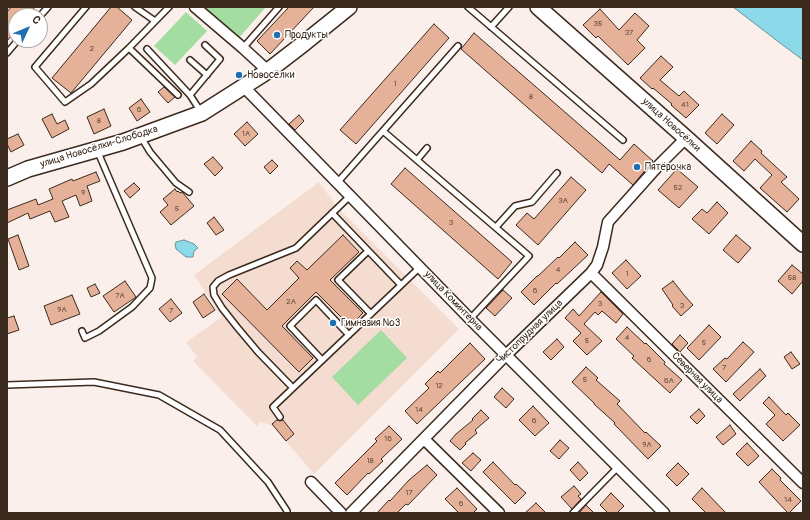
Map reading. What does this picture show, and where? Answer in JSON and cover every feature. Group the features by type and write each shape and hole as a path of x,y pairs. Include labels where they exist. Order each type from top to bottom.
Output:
{"main road":[{"name":"улица Новосёлки-Слободка","path":"7,178 28,169 140,136 202,113 268,71 349,7"},
{"name":"улица Новосёлки","path":"538,7 803,244"}],"street":[{"path":"195,7 268,71"},
{"name":"улица Коминтерна","path":"244,87 470,319 664,513"},
{"name":"Чистопрудная улица","path":"351,513 506,355 591,273 597,265 603,247 608,222 659,165 686,138"},
{"name":"Северная улица","path":"591,273 803,483"},
{"path":"424,439 499,513"},
{"path":"311,482 341,513"}],"lane":[{"path":"86,7 35,67 65,102 90,84 129,48 169,7"},
{"path":"136,7 155,21"},
{"path":"243,48 279,7"},
{"path":"468,7 623,140"},
{"path":"491,27 509,7"},
{"path":"190,95 220,59 205,45"},
{"path":"337,184 458,46"},
{"path":"129,48 178,95"},
{"path":"147,49 190,95 202,113"},
{"path":"190,60 207,75"},
{"path":"383,131 529,256 470,319"},
{"path":"140,136 150,152 174,181 189,192"},
{"path":"417,160 427,148"},
{"path":"82,331 85,338 99,331 132,307 150,288 152,278 97,149"},
{"path":"496,228 515,206 532,202 557,173"},
{"path":"293,388 258,352 237,327 222,308 214,294 213,287 218,280 296,248 350,196"},
{"path":"332,214 401,285"},
{"path":"368,251 338,280 371,314"},
{"path":"280,417 273,407 420,268"},
{"path":"322,360 290,326 316,300 349,334"},
{"path":"7,384 94,382 159,395 220,430 268,482 287,513"},
{"path":"573,513 618,467"}],"shaded area":[{"name":"Гимназия №3","path":"319,182 338,208 459,329 314,474 272,425 260,422 257,426 193,361 197,357 186,342 222,317 194,275"}],"green space":[{"path":"200,7 266,7 237,40"},
{"path":"186,12 207,31 175,65 154,46"},
{"path":"381,330 407,358 358,405 332,377"}],"water":[{"path":"733,7 803,7 803,60 784,46"},
{"path":"184,240 194,244 198,248 194,251 193,257 186,257 176,249 176,242"}],"building":[{"path":"11,7 35,7 34,8 10,8"},
{"path":"111,7 117,7 132,20 71,93 52,78"},
{"path":"289,7 314,7 270,54 257,41"},
{"path":"600,9 619,30 635,13 649,26 637,40 645,48 628,65 598,36 596,38 583,25"},
{"path":"8,11 7,41 7,12"},
{"path":"434,24 449,38 356,144 340,130"},
{"path":"474,33 620,160 634,144 653,161 633,185 609,164 602,173 461,49"},
{"path":"661,56 673,67 660,80 679,96 684,91 699,105 686,118 671,105 672,104 640,78"},
{"path":"164,87 175,97 168,103 158,92"},
{"path":"141,99 150,112 137,121 129,108"},
{"path":"104,109 111,126 94,134 87,117"},
{"path":"52,114 57,124 65,120 69,129 52,138 42,119"},
{"path":"722,114 734,125 717,144 705,133"},
{"path":"299,115 304,121 295,130 289,124"},
{"path":"247,122 258,134 245,146 234,134"},
{"path":"18,134 24,145 11,152 7,144 7,139"},
{"path":"751,141 762,151 761,153 787,177 781,182 799,199 787,212 760,188 772,175 755,159 744,171 733,161"},
{"path":"213,157 223,168 215,176 204,164"},
{"path":"272,160 278,166 270,174 264,167"},
{"path":"405,168 512,262 498,279 391,184"},
{"path":"677,169 698,187 679,208 658,190"},
{"path":"96,172 100,181 87,186 92,201 80,206 76,195 62,201 69,217 55,222 50,211 30,219 28,213 7,223 7,210 36,199 38,205 53,199 49,189 72,179 73,181"},
{"path":"571,177 586,190 538,245 516,225 527,213 534,219"},
{"path":"134,183 140,189 130,198 124,191"},
{"path":"175,189 177,192 182,192 194,206 171,225 160,212 168,205 163,199"},
{"path":"717,202 728,213 709,234 692,219 702,209 707,213"},
{"path":"214,217 224,230 216,235 207,223"},
{"path":"18,235 29,266 19,270 8,239"},
{"path":"343,235 359,252 330,280 363,313 350,326 316,292 282,326 313,358 299,372 222,294 237,279 267,310 299,278 290,268 297,261 307,270"},
{"path":"736,235 751,248 738,263 723,250"},
{"path":"575,242 588,255 534,305 521,292"},
{"path":"626,260 641,276 627,289 612,273"},
{"path":"792,265 803,274 803,281 792,294 778,281"},
{"path":"125,281 136,297 114,312 103,296"},
{"path":"673,281 693,305 681,316 672,306 673,305 662,289"},
{"path":"95,284 100,293 91,297 87,288"},
{"path":"503,290 512,298 495,316 486,308"},
{"path":"601,292 623,314 616,323 602,311 598,315 595,312 584,324 602,341 587,355 573,341 581,333 565,318 573,309 579,316"},
{"path":"204,294 215,310 203,318 193,302"},
{"path":"72,295 80,314 51,325 44,306"},
{"path":"171,299 182,313 170,322 159,309"},
{"path":"14,316 19,330 7,334 7,318"},
{"path":"709,325 721,337 699,360 687,348"},
{"path":"627,327 645,344 646,343 665,362 664,364 682,380 670,393 632,358 634,356 616,339"},
{"path":"680,335 688,343 680,352 672,344"},
{"path":"557,339 564,347 551,360 543,352"},
{"path":"743,342 754,352 726,382 713,369 725,358 727,359"},
{"path":"470,343 485,359 417,424 405,411 429,388 425,384 438,371 440,373"},
{"path":"791,352 800,364 792,369 784,357"},
{"path":"586,367 598,378 596,380 620,401 617,404 645,433 646,432 661,446 648,459 614,424 615,423 572,382"},
{"path":"760,369 766,376 740,401 733,394"},
{"path":"502,388 514,399 506,408 494,397"},
{"path":"769,397 786,415 788,413 800,425 783,441 766,424 775,415 763,403"},
{"path":"533,406 549,423 535,436 519,420"},
{"path":"699,409 705,416 697,424 690,417"},
{"path":"481,410 489,418 475,430 477,433 465,443 466,444 460,450 450,441 473,420 472,419"},
{"path":"277,420 283,420 294,434 286,441 272,424"},
{"path":"730,425 736,434 723,445 716,437"},
{"path":"389,426 402,439 381,459 383,461 369,474 368,473 347,495 335,483 377,441 375,439"},
{"path":"560,440 569,448 559,459 550,451"},
{"path":"747,443 759,456 748,466 736,454"},
{"path":"473,453 481,460 471,471 462,463"},
{"path":"493,462 515,485 516,484 526,493 515,504 483,472"},
{"path":"578,462 588,473 580,481 570,470"},
{"path":"678,463 689,474 677,486 666,475"},
{"path":"427,465 437,475 408,505 406,504 397,513 377,513 409,480"},
{"path":"772,469 781,478 780,480 801,501 789,513 759,482"},
{"path":"574,486 581,494 578,496 581,499 572,509 561,497"},
{"path":"457,488 477,509 473,513 459,513 445,499"},
{"path":"702,488 726,513 706,513 692,499"},
{"path":"611,493 624,506 617,513 608,513 600,505"},
{"path":"536,503 546,513 525,513"},
{"path":"586,505 594,513 579,513"}],"place":[{"name":"Продукты","path":"277,35"},
{"name":"Новосёлки","path":"239,75"},
{"name":"Пятёрочка","path":"637,167"},
{"name":"Гимназия №3","path":"333,323"}]}
